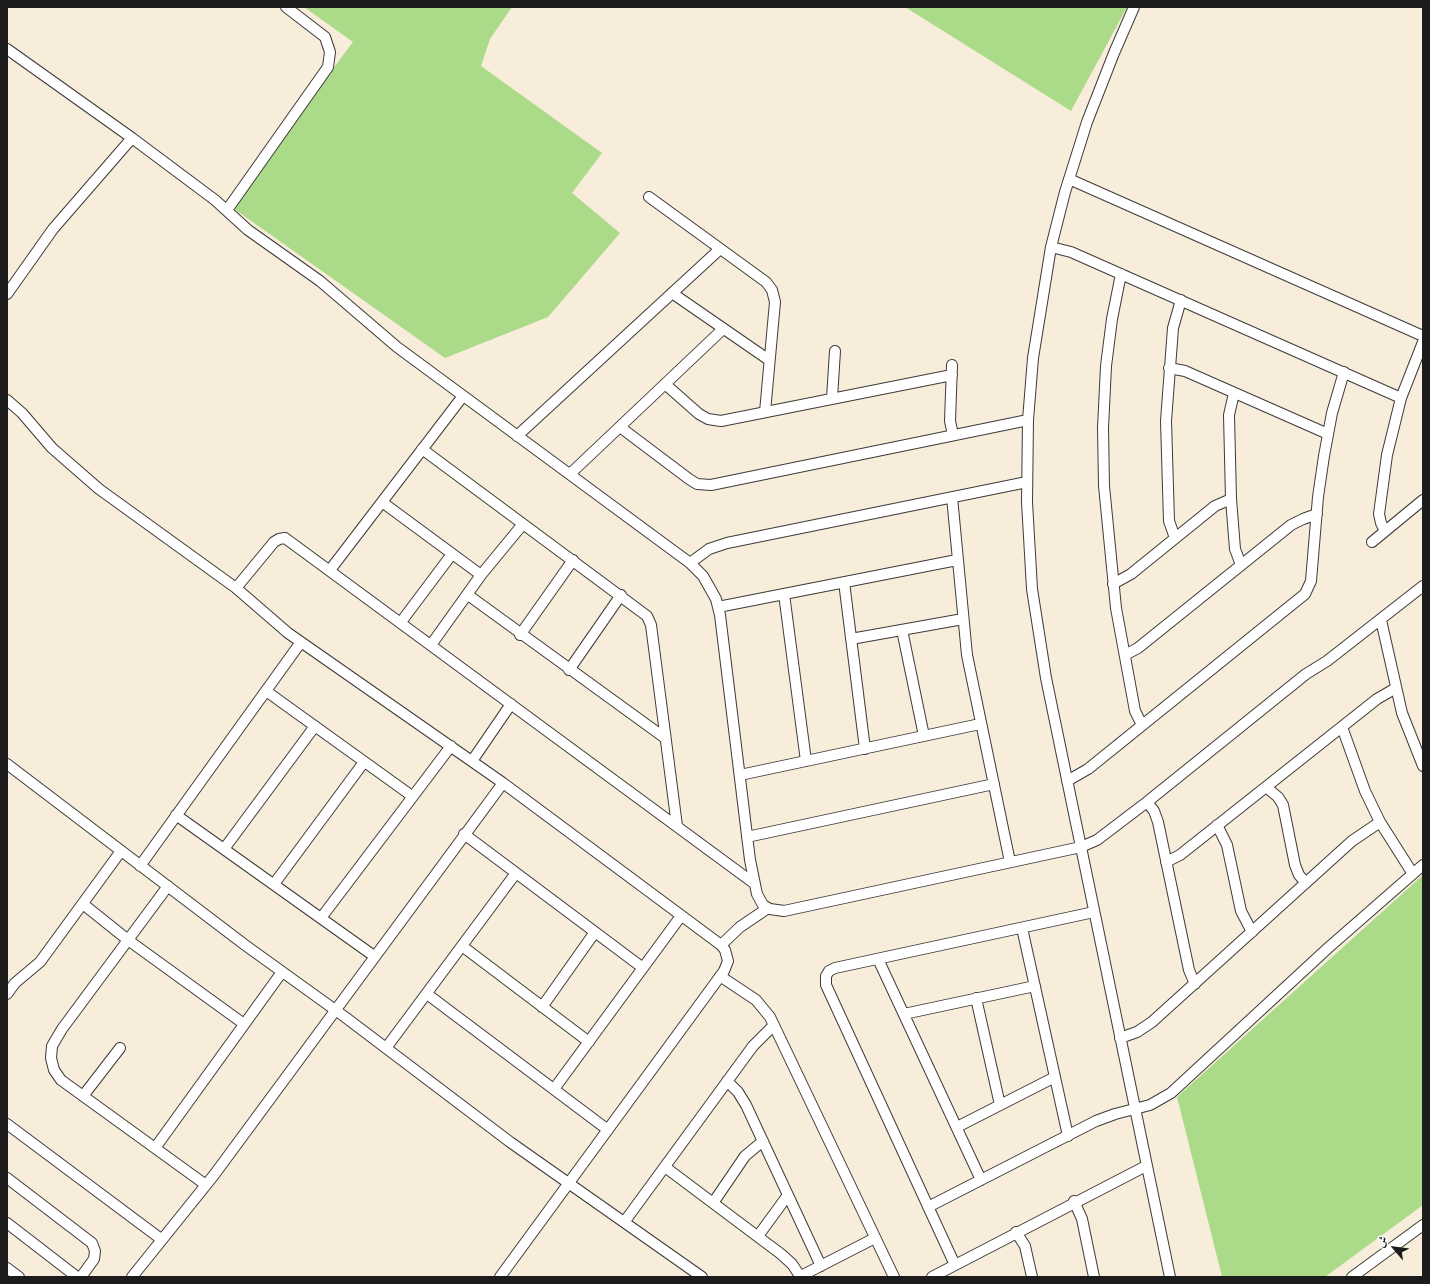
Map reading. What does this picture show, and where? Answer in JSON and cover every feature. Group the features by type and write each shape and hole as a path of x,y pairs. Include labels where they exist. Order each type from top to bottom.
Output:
{"street":[{"path":"227,210 328,67 330,52 325,37 286,7"},
{"path":"1134,7 1100,87 1069,179 1051,247 1037,327 1028,420 1027,482 1030,559 1036,619 1046,678 1170,1277"},
{"path":"7,50 132,138 227,210 248,230 320,281 394,344 690,563 708,583 718,607 755,884 758,898 768,908 774,911 784,911 1081,847 1108,833 1306,674 1327,661 1423,586"},
{"path":"7,294 53,229 132,138"},
{"path":"1069,179 1423,336"},
{"path":"649,197 766,282 772,290 775,302 765,412"},
{"path":"1051,247 1071,252 1401,398"},
{"path":"517,436 720,248"},
{"path":"1121,274 1109,342 1103,420 1105,506 1113,584 1135,712 1142,725"},
{"path":"672,293 769,360"},
{"path":"1175,538 1169,521 1166,421 1169,368 1175,321 1181,300"},
{"path":"570,474 724,329"},
{"path":"1385,531 1379,514 1390,436 1401,398 1423,342"},
{"path":"832,398 835,351"},
{"path":"1169,368 1185,371 1328,434"},
{"path":"665,384 695,411 708,419 727,420 832,398 952,370 950,421 953,435"},
{"path":"1067,781 1088,768 1305,594 1311,581 1317,514 1328,434 1344,372"},
{"path":"1234,393 1229,415 1231,499 1235,549 1242,565"},
{"path":"330,570 463,396"},
{"path":"7,400 22,413 52,448 93,484 236,588 279,626 503,783 721,945 728,961 726,968 500,1277"},
{"path":"620,427 689,479 706,485 1028,420"},
{"path":"422,449 621,595 647,616 651,625 677,826"},
{"path":"690,563 709,549 727,543 1027,482"},
{"path":"952,497 962,619 970,678 1010,862"},
{"path":"1113,584 1131,574 1215,506 1231,499"},
{"path":"1372,542 1423,500"},
{"path":"382,502 481,575"},
{"path":"1125,655 1138,648 1291,525 1317,514"},
{"path":"431,645 468,596 481,575 523,524"},
{"path":"236,588 266,550 274,542 282,538 330,570 755,884"},
{"path":"401,622 452,554"},
{"path":"520,635 573,560"},
{"path":"718,607 957,560"},
{"path":"844,582 865,749"},
{"path":"784,594 806,761"},
{"path":"569,670 621,595"},
{"path":"468,596 520,635 665,738"},
{"path":"851,639 962,619"},
{"path":"1381,620 1405,723 1423,766"},
{"path":"902,630 924,736"},
{"path":"140,866 301,642"},
{"path":"1166,862 1180,855 1382,695 1396,688"},
{"path":"266,690 412,796"},
{"path":"472,761 511,704"},
{"path":"740,775 980,724"},
{"path":"224,849 315,726"},
{"path":"1342,727 1353,759 1380,822 1413,874"},
{"path":"321,918 451,746"},
{"path":"274,884 364,762"},
{"path":"7,765 510,1142 570,1182 702,1277"},
{"path":"136,1275 161,1239 206,1185 503,783"},
{"path":"748,837 994,784"},
{"path":"1266,787 1278,797 1283,805 1295,865 1299,875 1306,883"},
{"path":"1147,802 1156,816 1189,970 1195,984"},
{"path":"176,815 374,956"},
{"path":"1120,1038 1137,1032 1152,1022 1361,834 1380,822"},
{"path":"1218,825 1227,845 1241,910 1252,932"},
{"path":"464,834 643,968"},
{"path":"7,994 15,983 40,962 121,851"},
{"path":"928,1207 1105,1117 1157,1102 1180,1086 1328,948 1423,865"},
{"path":"386,1048 516,873"},
{"path":"168,886 62,1028 52,1046 51,1058 57,1075 83,1096 206,1185"},
{"path":"83,904 128,940 244,1024"},
{"path":"721,945 740,927 768,908"},
{"path":"955,1265 826,985 826,976 832,969 1094,912"},
{"path":"554,1089 681,916"},
{"path":"1022,928 1068,1136"},
{"path":"542,1007 595,932"},
{"path":"462,946 589,1042"},
{"path":"878,959 982,1180"},
{"path":"155,1148 282,972"},
{"path":"720,976 756,1000 765,1010 774,1025 894,1277"},
{"path":"904,1014 1035,986"},
{"path":"427,994 608,1130"},
{"path":"976,998 1000,1105"},
{"path":"625,1221 758,1040 774,1025"},
{"path":"83,1096 120,1048"},
{"path":"957,1127 1055,1077"},
{"path":"728,1081 742,1098 821,1266"},
{"path":"7,1124 161,1239"},
{"path":"713,1202 745,1156 763,1141"},
{"path":"665,1166 787,1258 800,1277 875,1238"},
{"path":"932,1277 1016,1232 1146,1166"},
{"path":"7,1178 92,1243 95,1251 94,1259 81,1277"},
{"path":"758,1236 788,1194"},
{"path":"1074,1202 1082,1219 1094,1277"},
{"path":"7,1223 77,1277"},
{"path":"1352,1277 1423,1225"},
{"path":"1016,1232 1025,1246 1032,1277"},
{"path":"7,1268 20,1277"}],"green space":[{"path":"304,7 512,7 490,39 481,66 602,153 572,193 620,233 548,317 445,358 230,206 353,42"},
{"path":"905,7 1127,7 1071,111"},
{"path":"1423,875 1423,1205 1325,1277 1222,1277 1177,1097"}]}
